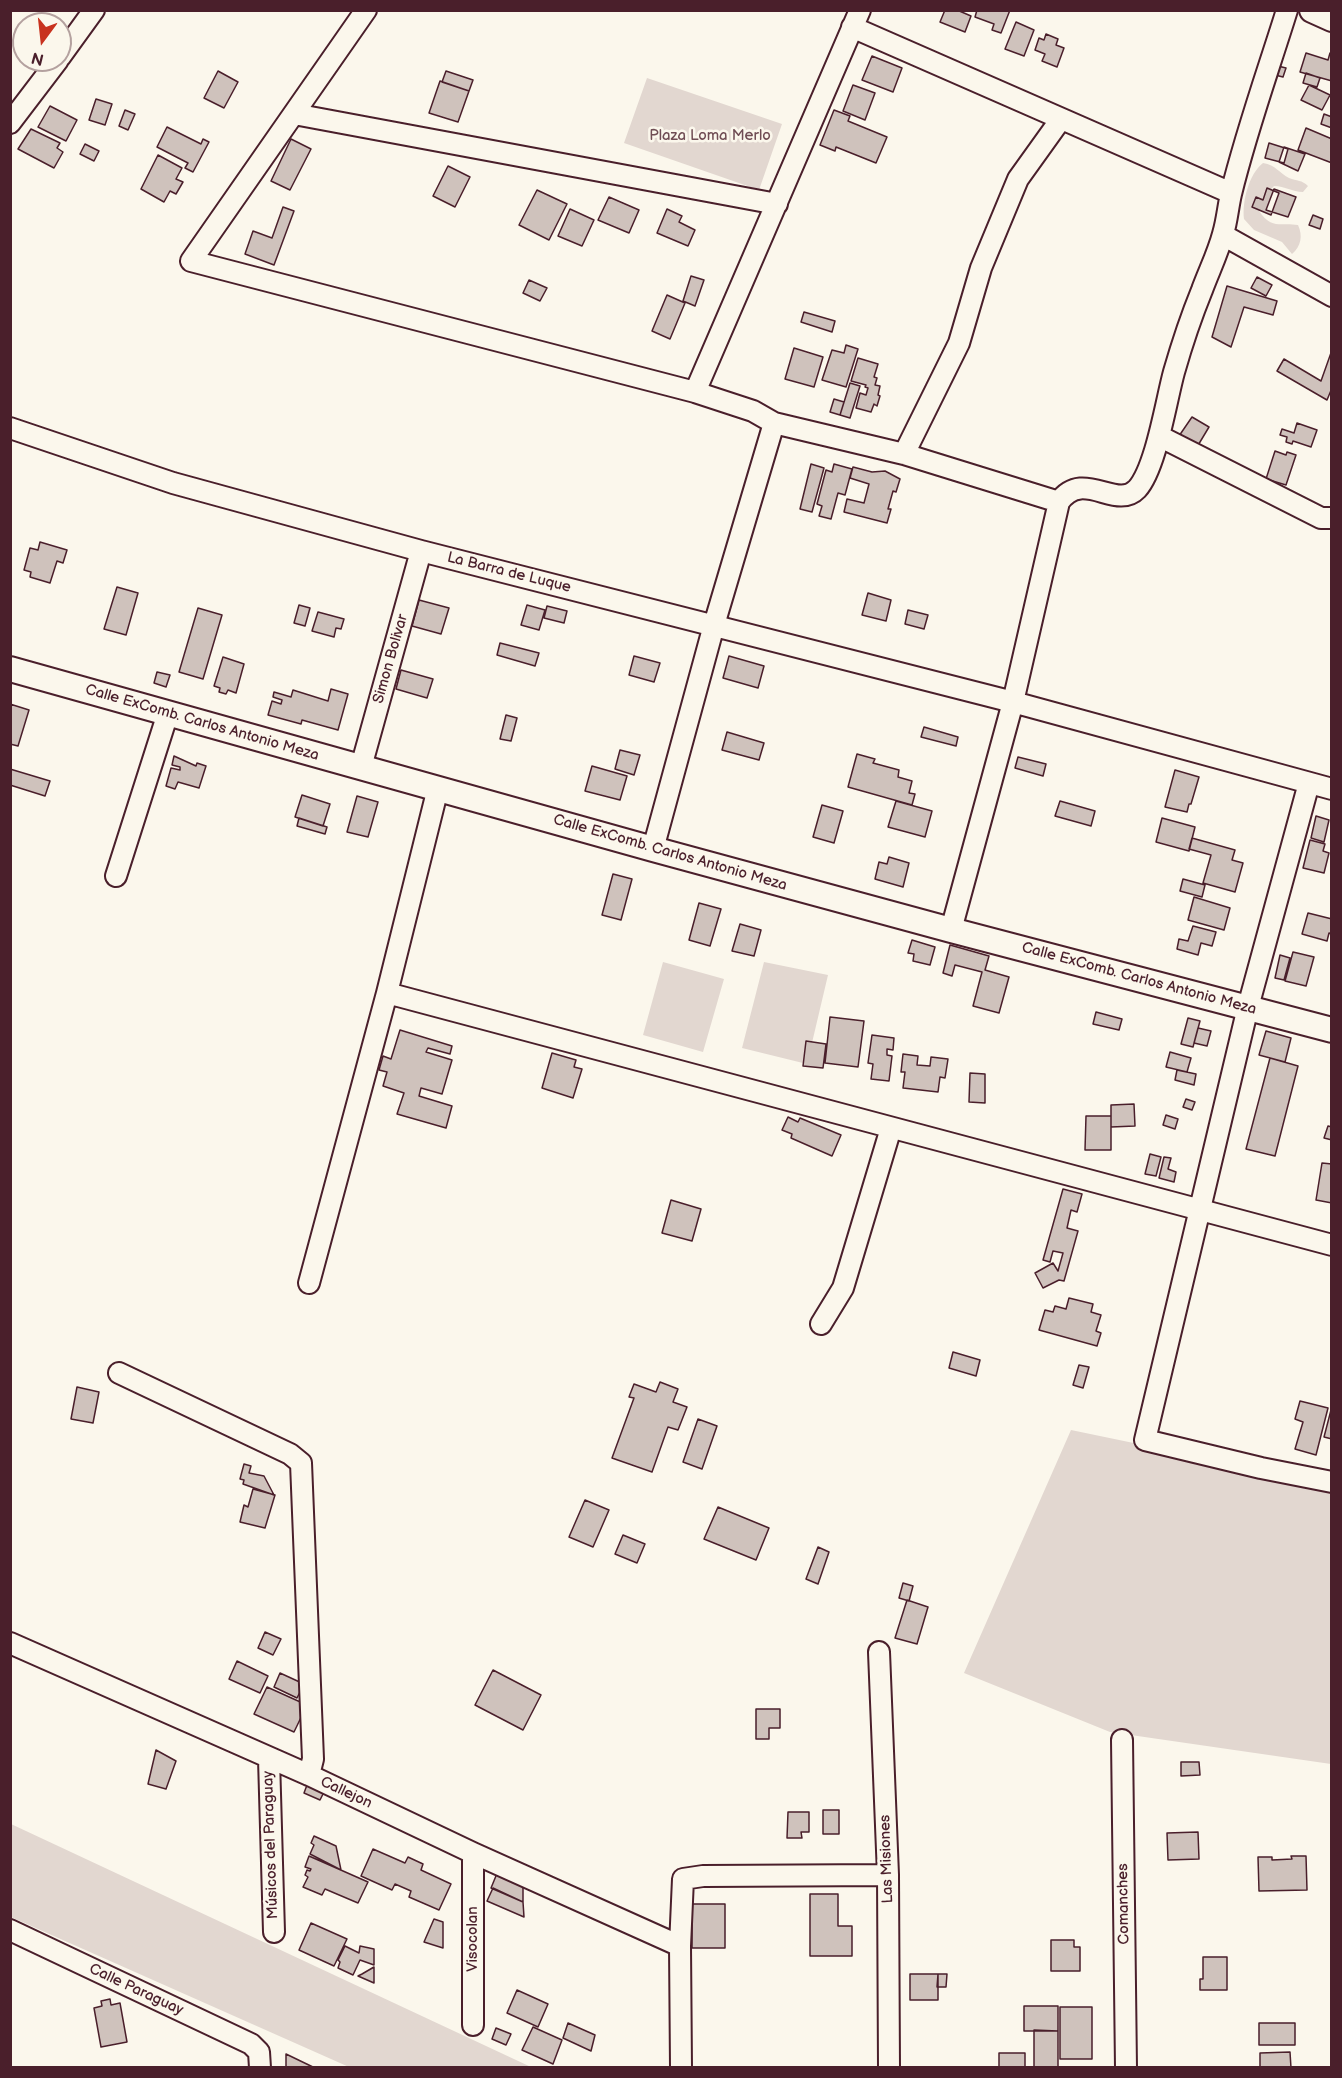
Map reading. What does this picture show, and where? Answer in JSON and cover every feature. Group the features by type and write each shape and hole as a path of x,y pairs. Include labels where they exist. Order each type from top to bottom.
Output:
{"street":[{"path":"72,40 94,10"},
{"path":"366,10 191,261 695,392 753,411 774,423 904,454 1059,502"},
{"path":"951,930 1013,702 1059,502 1066,492 1075,489 1092,489 1121,497 1137,490 1151,462 1174,372 1223,235 1231,194 1287,10"},
{"path":"1312,10 1332,19"},
{"path":"695,392 856,19 1061,119 1231,194"},
{"path":"10,123 48,72"},
{"path":"294,114 777,204"},
{"path":"904,454 959,343 981,268 1018,179 1061,119"},
{"path":"1223,235 1332,296"},
{"path":"653,849 714,625 774,423"},
{"name":"La Barra de Luque","path":"10,428 174,483 421,551 1013,702 1332,789"},
{"path":"1159,436 1321,518 1332,518"},
{"name":"Simon Bolivar","path":"361,767 421,551"},
{"name":"Calle ExComb. Carlos Antonio Meza","path":"10,669 653,849 1332,1030"},
{"path":"116,876 168,713"},
{"path":"1309,783 1248,1007 1145,1440 1261,1468 1332,1482"},
{"path":"309,1283 387,993 438,788"},
{"path":"387,993 1332,1245"},
{"path":"821,1324 843,1288 891,1128"},
{"path":"119,1373 290,1454 301,1463 313,1759 309,1776"},
{"name":"Callejon","path":"10,1643 309,1776 680,1946"},
{"name":"Las Misiones","path":"879,1652 888,1875 889,2067"},
{"name":"Comanches","path":"1122,1740 1128,2065"},
{"name":"Músicos del Paraguay","path":"268,1759 273,1932"},
{"name":"Visocolan","path":"473,1853 473,2025"},
{"path":"681,2067 680,1946 681,1883 683,1879 687,1877 888,1875"},
{"name":"Calle Paraguay","path":"10,1930 246,2042 260,2060"}],"green space":[{"name":"Plaza Loma Merlo","path":"647,78 782,124 759,190 624,143"},
{"path":"1263,163 1308,186 1303,192 1274,186 1264,197 1259,211 1272,223 1298,225 1300,241 1292,254 1282,242 1254,230 1244,219 1244,204 1250,181"},
{"path":"663,962 724,979 703,1052 643,1035"},
{"path":"764,962 828,975 807,1064 742,1048"},
{"path":"1071,1430 1331,1484 1331,1764 1110,1732 964,1673"},
{"path":"10,1824 531,2067 349,2067 11,1917"}],"building":[{"path":"945,10 957,10 971,16 965,32 940,22"},
{"path":"977,10 1010,10 1001,33 992,30 994,24 975,17"},
{"path":"1016,22 1034,30 1024,56 1005,49"},
{"path":"1046,34 1058,39 1056,45 1064,48 1057,67 1042,61 1045,54 1035,50 1039,38 1044,40"},
{"path":"1306,53 1328,60 1330,53 1332,54 1332,81 1300,72"},
{"path":"872,56 902,68 893,92 862,80"},
{"path":"1278,66 1286,68 1283,77 1275,75"},
{"path":"218,71 238,82 224,108 204,98"},
{"path":"446,71 473,80 469,91 442,82"},
{"path":"1306,73 1320,78 1317,87 1303,83"},
{"path":"440,81 469,91 458,122 429,113"},
{"path":"853,85 875,93 865,120 843,111"},
{"path":"1309,85 1330,95 1322,110 1301,100"},
{"path":"96,99 112,104 105,125 89,120"},
{"path":"50,106 77,120 66,141 38,127"},
{"path":"125,110 135,114 128,130 119,126"},
{"path":"834,110 850,116 848,121 887,137 876,163 836,147 835,151 820,145"},
{"path":"1324,114 1332,117 1332,128 1321,124"},
{"path":"167,127 201,144 203,139 209,142 193,172 185,168 188,163 157,147"},
{"path":"1306,128 1332,139 1332,163 1298,150"},
{"path":"31,129 60,143 57,148 63,152 54,168 18,149"},
{"path":"291,139 311,149 290,190 271,181"},
{"path":"1269,143 1288,149 1284,163 1265,158"},
{"path":"85,144 99,151 94,161 80,154"},
{"path":"1284,147 1305,154 1298,171 1279,162"},
{"path":"158,155 182,168 176,179 183,182 176,194 170,191 164,202 141,189"},
{"path":"448,166 470,177 455,207 433,196"},
{"path":"1267,188 1279,193 1271,215 1252,207 1256,197 1263,200"},
{"path":"1274,189 1296,197 1288,217 1266,210"},
{"path":"537,190 567,204 549,240 519,225"},
{"path":"609,197 639,210 629,233 598,220"},
{"path":"283,207 294,211 274,265 245,254 253,231 272,238"},
{"path":"570,209 594,220 582,246 558,236"},
{"path":"667,209 682,216 679,222 695,230 688,246 657,233"},
{"path":"1313,215 1323,219 1320,229 1309,225"},
{"path":"691,276 704,280 695,306 683,301"},
{"path":"1257,277 1272,285 1266,296 1251,288"},
{"path":"529,280 547,288 540,301 523,293"},
{"path":"1227,286 1277,301 1273,315 1244,307 1231,347 1212,337"},
{"path":"667,295 685,303 670,339 652,331"},
{"path":"804,312 835,321 832,332 801,322"},
{"path":"846,345 858,349 846,387 822,380 832,350 844,353"},
{"path":"794,348 823,357 814,387 785,379"},
{"path":"1332,350 1332,388 1327,400 1277,371 1284,359 1321,381"},
{"path":"858,358 878,364 874,377 877,378 875,385 880,386 878,395 880,396 877,406 874,404 871,412 856,408 860,393 866,395 868,388 865,387 866,385 851,381"},
{"path":"850,383 860,386 850,418 840,415"},
{"path":"834,399 844,402 840,415 830,412"},
{"path":"1192,417 1209,427 1197,447 1179,436"},
{"path":"1297,423 1317,430 1311,447 1293,441 1292,444 1286,442 1287,437 1280,435 1282,429 1294,433"},
{"path":"1275,451 1286,455 1287,452 1296,455 1286,485 1266,479"},
{"path":"811,464 824,468 812,512 800,509"},
{"path":"834,464 852,469 845,495 838,493 831,519 819,516 822,506 817,504 826,470 832,472"},
{"path":"853,467 872,472 885,471 900,479 896,492 893,491 887,523 844,512 847,499 864,503 869,484 850,478"},
{"path":"40,542 67,550 63,563 57,561 50,583 30,577 31,572 24,570 30,548 38,550"},
{"path":"117,587 138,593 126,635 104,629"},
{"path":"868,593 891,600 886,621 862,615"},
{"path":"419,600 449,608 441,634 412,626"},
{"path":"299,605 310,608 305,626 294,623"},
{"path":"527,605 545,610 539,630 521,625"},
{"path":"547,606 567,611 564,623 544,618"},
{"path":"198,608 222,615 203,679 179,672"},
{"path":"908,610 928,615 924,629 905,624"},
{"path":"318,612 344,619 341,629 336,628 334,637 312,631"},
{"path":"500,643 539,653 535,666 497,655"},
{"path":"634,656 660,663 654,682 629,675"},
{"path":"729,656 764,666 758,688 723,678"},
{"path":"223,657 244,664 236,693 228,690 226,694 219,692 220,688 214,686"},
{"path":"401,670 433,679 427,698 396,689"},
{"path":"157,672 170,675 166,687 154,683"},
{"path":"331,689 348,694 338,730 302,720 301,724 268,715 272,701 281,704 282,700 273,697 274,692 291,697 293,690 328,701"},
{"path":"10,704 29,710 18,746 10,744"},
{"path":"506,715 517,718 511,741 500,739"},
{"path":"924,727 958,737 956,746 921,737"},
{"path":"727,732 764,743 759,760 722,750"},
{"path":"620,750 640,755 634,775 615,769"},
{"path":"857,754 875,759 873,763 899,770 898,777 912,781 909,793 915,794 912,805 848,787"},
{"path":"174,756 196,766 197,763 206,766 199,788 178,782 175,789 166,786 171,768 180,770 180,767 172,765"},
{"path":"1018,757 1046,764 1043,776 1015,768"},
{"path":"592,766 627,776 620,800 585,791"},
{"path":"10,769 50,781 45,796 10,785"},
{"path":"1175,770 1199,777 1187,812 1165,807"},
{"path":"302,795 330,804 323,826 295,817"},
{"path":"357,796 378,802 368,837 347,832"},
{"path":"896,801 932,811 925,837 888,827"},
{"path":"1060,801 1095,811 1091,826 1055,816"},
{"path":"822,805 843,811 834,843 813,837"},
{"path":"1316,816 1329,820 1324,842 1311,838"},
{"path":"299,818 327,827 325,834 297,826"},
{"path":"1162,818 1195,827 1189,851 1156,842"},
{"path":"1192,838 1235,850 1232,860 1243,863 1235,892 1203,883 1211,855 1189,849"},
{"path":"1310,840 1325,844 1323,851 1329,853 1324,873 1303,868"},
{"path":"889,857 909,863 903,887 875,879 879,862 887,864"},
{"path":"613,874 632,879 621,920 602,915"},
{"path":"1183,879 1205,885 1202,897 1180,891"},
{"path":"1194,897 1230,908 1224,930 1188,920"},
{"path":"699,903 721,909 710,946 689,940"},
{"path":"1308,913 1332,919 1332,934 1329,933 1327,941 1302,934"},
{"path":"740,924 761,930 754,956 732,951"},
{"path":"1193,926 1216,932 1212,946 1201,943 1198,955 1177,949 1179,939 1188,941"},
{"path":"912,940 935,947 930,965 913,961 914,954 908,953"},
{"path":"950,945 989,956 985,970 1009,977 999,1013 973,1006 982,972 955,965 952,976 943,973"},
{"path":"1293,952 1314,957 1306,986 1285,981"},
{"path":"1280,955 1290,958 1284,980 1275,978"},
{"path":"1096,1012 1122,1019 1119,1030 1093,1024"},
{"path":"830,1017 864,1021 858,1067 825,1063"},
{"path":"1188,1018 1200,1021 1193,1047 1181,1044"},
{"path":"1198,1028 1211,1031 1207,1046 1194,1043"},
{"path":"400,1030 452,1046 450,1054 428,1048 426,1052 452,1060 442,1094 421,1088 419,1096 452,1106 446,1128 397,1114 404,1093 383,1086 387,1072 379,1070 383,1056 391,1059"},
{"path":"1266,1031 1291,1038 1285,1062 1259,1055"},
{"path":"872,1035 894,1038 893,1050 887,1049 887,1055 892,1056 889,1081 871,1079 873,1064 868,1063"},
{"path":"806,1041 826,1044 823,1068 803,1066"},
{"path":"1170,1052 1191,1058 1187,1072 1166,1067"},
{"path":"552,1053 576,1060 574,1067 582,1069 573,1098 542,1088"},
{"path":"903,1054 918,1056 917,1065 930,1066 931,1057 948,1059 945,1078 940,1077 938,1092 903,1088 905,1072 901,1072"},
{"path":"1270,1058 1298,1066 1275,1156 1246,1149"},
{"path":"1177,1070 1196,1074 1194,1085 1175,1080"},
{"path":"970,1073 985,1074 985,1103 969,1102"},
{"path":"1186,1099 1195,1102 1192,1110 1183,1107"},
{"path":"1134,1104 1135,1126 1111,1127 1111,1105"},
{"path":"1166,1115 1178,1119 1175,1129 1163,1125"},
{"path":"1086,1116 1111,1116 1111,1150 1085,1150"},
{"path":"788,1117 798,1122 800,1118 841,1135 832,1156 791,1138 792,1134 782,1130"},
{"path":"1328,1126 1332,1127 1332,1140 1324,1138"},
{"path":"1150,1154 1161,1157 1156,1176 1145,1174"},
{"path":"1164,1157 1171,1158 1168,1169 1176,1172 1174,1182 1159,1178"},
{"path":"1322,1163 1332,1164 1332,1203 1316,1200"},
{"path":"1063,1189 1082,1194 1077,1212 1071,1210 1067,1228 1078,1231 1064,1281 1059,1280 1043,1288 1035,1273 1053,1263 1058,1271 1063,1253 1053,1251 1050,1262 1043,1260"},
{"path":"671,1200 701,1209 692,1241 662,1233"},
{"path":"1069,1298 1093,1304 1091,1312 1101,1315 1096,1331 1101,1333 1097,1346 1039,1330 1045,1310 1053,1312 1055,1306 1066,1309"},
{"path":"953,1352 980,1360 976,1376 949,1368"},
{"path":"1079,1365 1089,1367 1083,1388 1073,1385"},
{"path":"660,1382 678,1389 673,1402 687,1407 678,1430 668,1427 652,1472 612,1458 634,1398 629,1397 634,1384 656,1392"},
{"path":"77,1387 99,1392 93,1423 71,1419"},
{"path":"1300,1401 1328,1408 1316,1455 1295,1449 1303,1422 1295,1419"},
{"path":"1332,1410 1332,1439 1324,1437"},
{"path":"698,1419 717,1426 702,1469 683,1462"},
{"path":"244,1464 251,1466 249,1473 264,1476 274,1495 243,1484 244,1480 240,1479"},
{"path":"253,1489 275,1495 265,1528 240,1522 244,1505 248,1507"},
{"path":"585,1500 609,1510 593,1547 569,1537"},
{"path":"718,1507 769,1528 756,1560 704,1539"},
{"path":"623,1535 645,1544 637,1563 615,1554"},
{"path":"818,1547 829,1552 818,1584 806,1579"},
{"path":"903,1583 913,1586 909,1601 899,1598"},
{"path":"907,1600 928,1607 917,1644 895,1638"},
{"path":"265,1632 281,1639 273,1655 258,1648"},
{"path":"237,1661 268,1676 260,1693 229,1679"},
{"path":"493,1670 541,1695 523,1730 475,1705"},
{"path":"280,1673 304,1684 297,1698 274,1687"},
{"path":"267,1687 307,1705 294,1732 254,1714"},
{"path":"756,1709 780,1709 780,1728 769,1728 769,1739 756,1739"},
{"path":"156,1750 176,1761 166,1789 148,1784"},
{"path":"1181,1762 1199,1762 1200,1775 1181,1776"},
{"path":"307,1785 324,1792 320,1800 304,1793"},
{"path":"823,1810 839,1810 839,1834 823,1834"},
{"path":"788,1812 809,1812 809,1832 801,1832 802,1838 787,1838"},
{"path":"1198,1832 1199,1859 1168,1860 1167,1833"},
{"path":"314,1836 336,1846 341,1870 310,1854 314,1845 311,1843"},
{"path":"373,1849 405,1863 408,1857 423,1864 421,1870 451,1884 439,1910 409,1897 411,1891 395,1884 392,1890 361,1876"},
{"path":"309,1856 368,1882 358,1903 325,1889 322,1895 303,1887 308,1877 305,1875 307,1870 311,1869 305,1867"},
{"path":"1291,1856 1306,1856 1307,1890 1259,1891 1258,1857 1272,1857 1272,1860 1292,1859"},
{"path":"498,1871 523,1880 523,1902 491,1888"},
{"path":"493,1888 523,1902 524,1917 487,1901"},
{"path":"810,1894 838,1894 838,1926 852,1926 852,1956 810,1956"},
{"path":"692,1904 725,1904 725,1948 692,1948"},
{"path":"434,1919 443,1922 443,1948 424,1942"},
{"path":"311,1923 347,1939 334,1966 299,1950"},
{"path":"1051,1940 1074,1940 1074,1947 1080,1947 1080,1971 1051,1971"},
{"path":"345,1946 359,1953 360,1946 374,1949 374,1965 360,1960 353,1975 338,1968 340,1962 338,1960"},
{"path":"1203,1957 1227,1957 1227,1990 1200,1990 1200,1979 1203,1979"},
{"path":"374,1967 374,1983 358,1976 362,1974"},
{"path":"910,1974 938,1974 938,2000 910,2000"},
{"path":"938,1974 947,1974 946,1987 937,1987"},
{"path":"517,1990 548,2004 538,2027 507,2013"},
{"path":"110,1999 111,2005 120,2003 127,2042 101,2047 94,2008 102,2006 101,2001"},
{"path":"1024,2006 1058,2006 1058,2031 1024,2031"},
{"path":"1060,2007 1092,2007 1092,2059 1060,2059"},
{"path":"568,2023 595,2035 591,2051 563,2038"},
{"path":"1259,2023 1295,2023 1295,2045 1259,2045"},
{"path":"533,2027 562,2040 553,2064 522,2050"},
{"path":"496,2028 511,2034 506,2045 492,2039"},
{"path":"1034,2030 1058,2031 1058,2067 1034,2067"},
{"path":"1290,2052 1291,2068 1260,2068 1260,2053"},
{"path":"999,2053 1025,2053 1025,2068 999,2068"},
{"path":"286,2054 315,2068 286,2068"}]}
